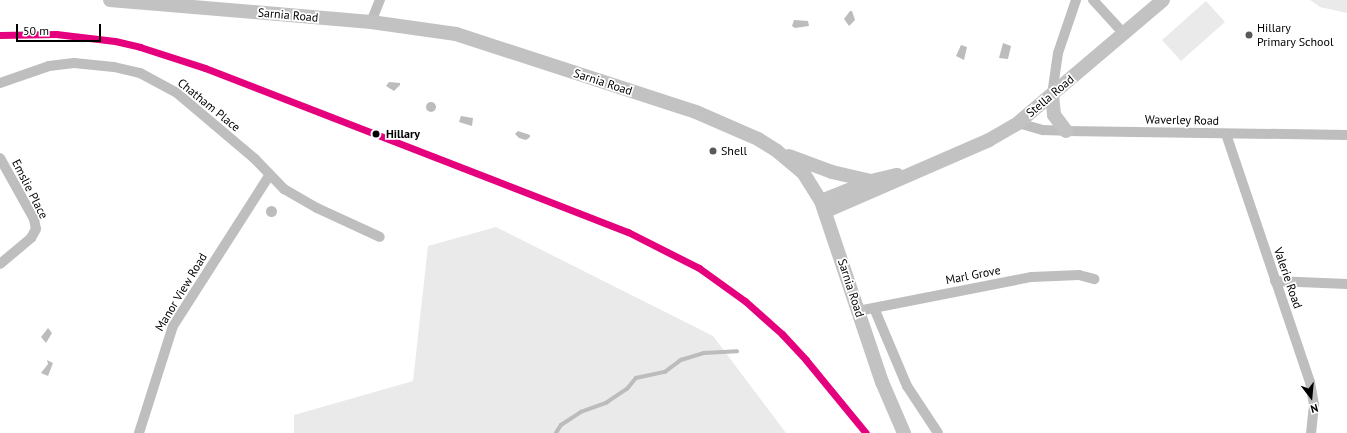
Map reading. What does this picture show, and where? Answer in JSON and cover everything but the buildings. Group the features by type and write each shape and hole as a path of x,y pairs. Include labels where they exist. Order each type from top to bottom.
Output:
{"main road":[{"name":"Sarnia Road","path":"110,0 181,3 371,22 456,34 696,112 735,127 777,151 804,174 823,206 882,382 904,433"},
{"name":"Stella Road","path":"823,206 922,169 989,140 1018,124 1163,0"},
{"path":"1052,95 1054,115 1066,131"},
{"path":"777,151 826,170 870,181"},
{"name":"Stella Road","path":"823,206 870,181 922,169"}],"street":[{"path":"371,22 380,0"},
{"path":"1052,95 1058,53 1076,0"},
{"path":"1093,0 1124,34"},
{"name":"Chatham Place","path":"0,83 49,66 74,63 114,66 140,73 177,93 255,159 269,176 284,189 317,208 380,237"},
{"name":"Waverley Road","path":"1018,124 1043,130 1066,131 1347,135"},
{"name":"Valerie Road","path":"1226,134 1312,392 1311,433"},
{"name":"Emslie Place","path":"0,158 34,219 36,229 31,238 0,264"},
{"name":"Manor View Road","path":"139,433 173,326 269,176"},
{"name":"Marl Grove","path":"858,311 1032,278 1069,275 1094,279"},
{"path":"1275,282 1347,284"},
{"path":"874,308 907,386 938,433"}],"shaded area":[{"path":"1310,0 1347,0 1347,13 1320,7"},
{"path":"1206,1 1225,22 1181,61 1162,40"},
{"path":"850,11 852,11 855,20 849,26 844,19"},
{"path":"794,20 808,21 809,26 795,28 792,26"},
{"path":"1003,43 1011,46 1008,59 999,58"},
{"path":"961,45 967,47 964,60 956,56"},
{"path":"389,82 400,83 400,85 394,91 386,86"},
{"path":"429,102 433,102 435,103 435,111 429,112 426,109 426,105"},
{"path":"461,116 473,118 472,126 459,122"},
{"path":"518,131 530,135 530,137 526,140 519,138 515,134"},
{"path":"269,206 273,206 275,207 275,215 269,216 266,213 266,209"},
{"path":"496,227 713,336 786,433 294,433 294,415 413,381 428,246"},
{"path":"48,328 52,333 46,343 41,337"},
{"path":"47,360 53,363 48,376 41,373 48,364"}],"waterway":[{"path":"556,433 561,425 581,412 606,403 627,389 636,378 665,372 681,360 704,353 737,351"}],"transit line":[{"path":"0,35 56,34 115,41 140,47 205,68 628,232 699,268 745,301 782,334 806,360 866,433"}],"place":[{"name":"Hillary Primary School","path":"1249,35"},
{"name":"Hillary","path":"376,134"},
{"name":"Shell","path":"713,151"}]}
